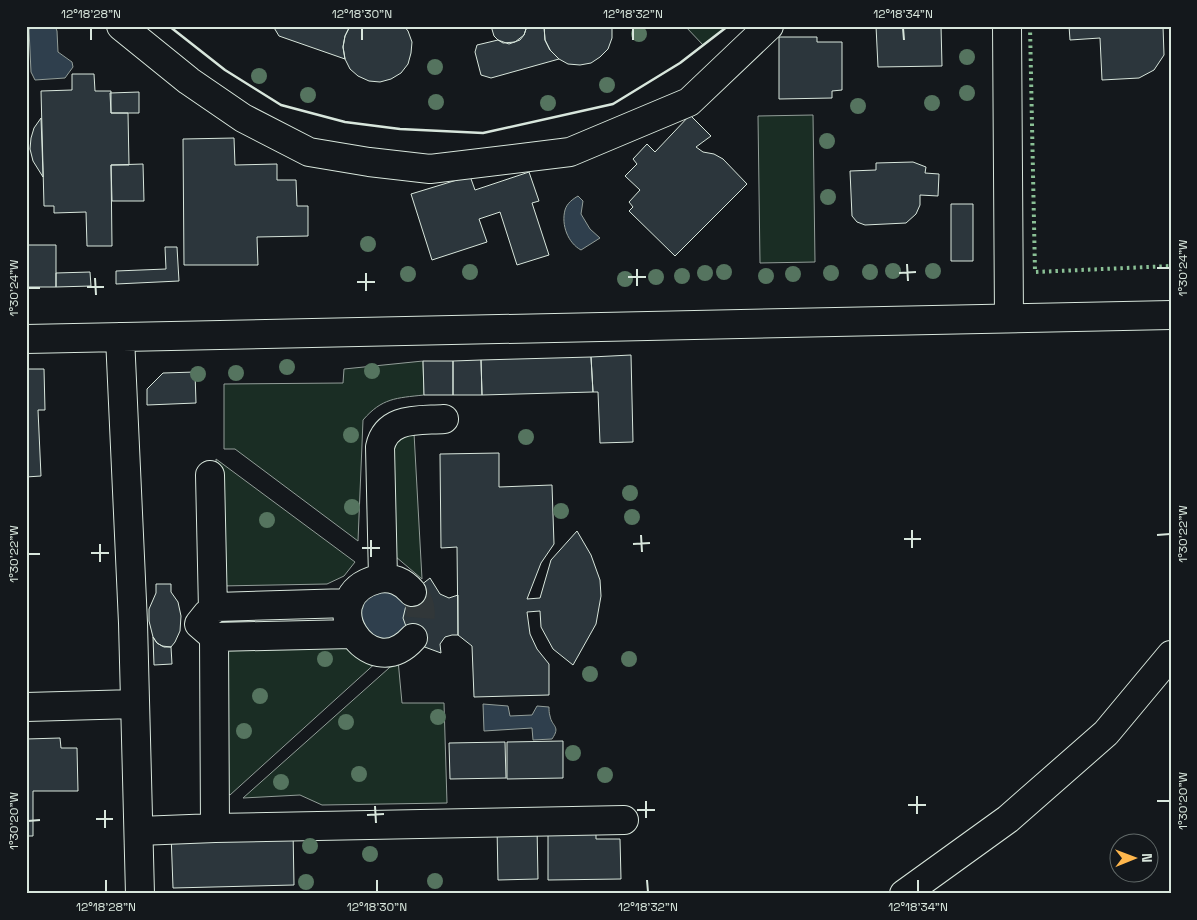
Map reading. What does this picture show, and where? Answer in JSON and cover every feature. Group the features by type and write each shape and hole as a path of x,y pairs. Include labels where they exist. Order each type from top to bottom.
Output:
{"street":[{"path":"121,26 189,81 243,118 309,152 369,162 430,169 570,152 690,102 769,26"},
{"path":"1007,26 1009,318"},
{"path":"26,339 1171,315"},
{"path":"120,338 136,704 140,894"},
{"path":"383,578 380,446 382,436 393,425 402,422 444,418"},
{"path":"210,475 213,610"},
{"path":"412,592 407,586 396,580 383,578 369,581 357,590 349,603 347,614 352,634 361,644 372,650 385,652 397,650 413,638"},
{"path":"349,603 216,607 206,614 199,624 214,637 352,634"},
{"path":"274,606 275,636"},
{"path":"214,637 215,828"},
{"path":"904,894 1008,818 1106,733 1171,655"},
{"path":"26,707 136,704"},
{"path":"139,831 624,820"}],"green space":[{"path":"685,26 728,26 703,45"},
{"path":"813,115 815,262 760,263 758,116"},
{"path":"423,361 424,395 390,400 377,407 363,420 358,541 235,449 224,449 224,384 343,383 344,369"},
{"path":"398,433 414,433 422,579 389,551 384,455"},
{"path":"216,459 355,562 344,576 327,584 220,586"},
{"path":"346,638 379,660 230,795 223,788 224,648"},
{"path":"398,660 402,703 444,703 447,803 322,805 300,795 243,798"}],"water":[{"path":"31,26 55,26 58,52 72,62 73,67 65,78 35,80 31,72 29,30"},
{"path":"578,196 583,201 581,214 590,229 600,238 581,250 572,243 564,222 566,208"},
{"path":"389,589 408,604 406,628 395,636 385,639 370,633 365,626 360,612 362,604 367,598"},
{"path":"483,704 508,706 510,716 532,715 537,706 549,707 549,714 556,729 555,735 552,739 533,740 532,728 484,731"}],"building":[{"path":"273,26 350,26 345,36 343,47 345,59 279,36"},
{"path":"350,26 404,26 412,42 408,64 401,73 391,79 380,82 369,81 358,76 350,69 345,59 343,47 345,36"},
{"path":"491,26 527,26 520,40 509,44 498,40 494,36"},
{"path":"527,26 544,26 545,40 550,50 559,59 491,78 481,75 475,52 477,45 498,40 503,43 515,42 524,35"},
{"path":"544,26 612,26 612,38 608,49 591,63 580,65 568,64 559,59 550,50 545,40"},
{"path":"876,26 941,26 942,66 878,67"},
{"path":"1069,26 1163,26 1164,55 1154,70 1139,78 1102,80 1100,38 1070,40"},
{"path":"779,37 817,37 817,42 842,42 842,90 832,91 832,98 779,99"},
{"path":"72,74 94,74 95,91 111,91 111,113 128,113 129,165 111,165 112,246 87,246 86,212 54,213 54,206 44,206 41,91 72,90"},
{"path":"139,92 139,113 111,113 110,93"},
{"path":"690,115 711,136 696,147 703,152 714,154 723,159 747,184 675,256 629,211 633,207 629,202 640,190 625,176 637,164 633,159 647,144 655,152"},
{"path":"41,118 43,177 33,161 30,149 34,128"},
{"path":"234,138 235,165 277,164 277,180 296,180 297,206 308,206 308,236 257,237 258,265 184,265 183,139"},
{"path":"913,162 926,167 925,173 939,174 938,196 920,195 920,205 916,214 906,223 865,225 857,222 852,216 850,171 876,170 876,163"},
{"path":"143,164 144,201 112,201 111,165"},
{"path":"529,172 539,201 532,203 549,255 517,265 500,212 479,219 487,242 432,260 411,194 470,176 475,190"},
{"path":"951,204 973,204 973,261 951,261"},
{"path":"26,245 56,245 56,287 26,287"},
{"path":"165,247 177,247 179,281 116,284 116,271 166,269"},
{"path":"90,272 91,286 56,287 56,273"},
{"path":"631,355 633,442 600,443 598,392 593,392 591,357"},
{"path":"591,357 593,392 482,395 481,360"},
{"path":"481,360 482,395 453,395 453,361"},
{"path":"423,361 453,361 453,395 424,395"},
{"path":"26,369 44,369 45,410 38,410 41,476 26,477"},
{"path":"195,372 196,403 147,405 147,389 163,373"},
{"path":"499,453 499,487 552,485 554,544 541,563 527,599 540,598 551,560 577,531 591,555 600,580 601,596 596,624 573,665 553,649 541,627 540,611 527,612 530,634 537,649 549,664 549,695 474,697 472,646 458,635 457,547 441,548 440,454"},
{"path":"430,578 440,594 449,598 458,595 458,635 445,637 440,644 441,653 422,646 408,632 403,618 407,601 416,589"},
{"path":"156,584 171,584 171,592 178,602 181,616 180,631 171,647 164,647 157,643 153,637 149,621 149,609 156,593"},
{"path":"153,637 162,646 171,647 172,664 154,665"},
{"path":"60,738 61,748 77,748 78,791 33,791 33,836 26,836 26,739"},
{"path":"563,741 563,778 507,779 507,742"},
{"path":"505,742 506,778 450,779 449,743"},
{"path":"537,826 538,879 498,880 497,827"},
{"path":"596,826 596,839 620,839 621,879 548,880 548,827"},
{"path":"293,830 294,885 173,888 171,833"}],"tunnel":[{"path":"412,592 419,602 421,615 419,627 413,638"}],"hedge":[{"path":"1030,26 1035,272 1171,266"}],"wall":[{"path":"169,26 225,70 281,105 345,122 400,129 483,133 613,104 680,63 728,26"}]}
